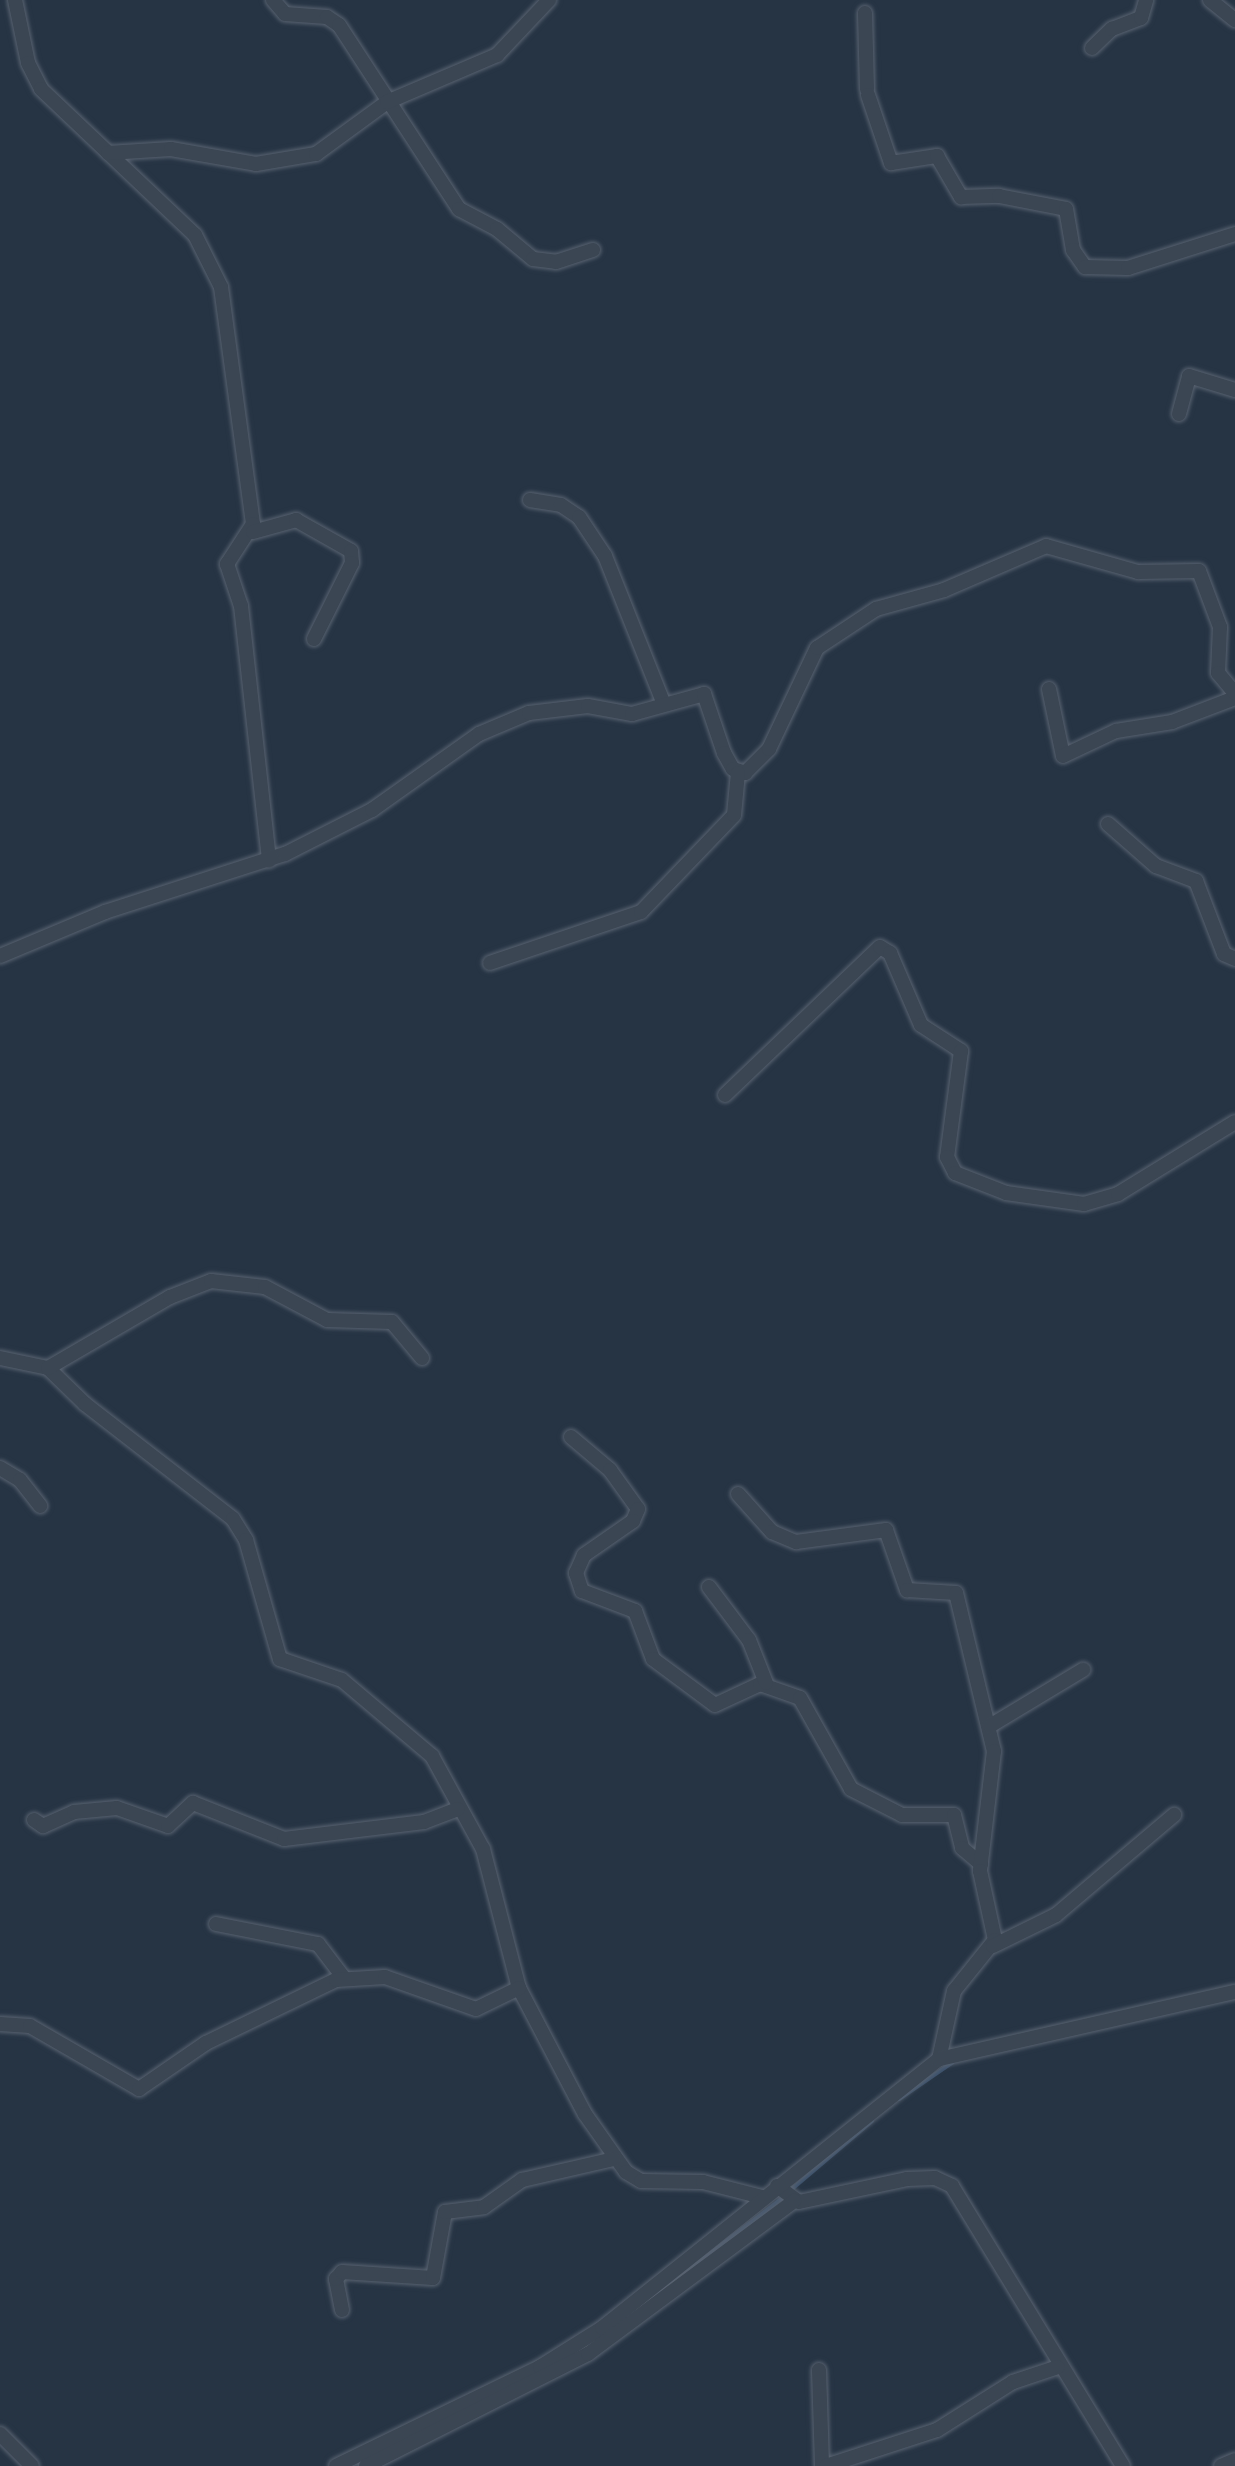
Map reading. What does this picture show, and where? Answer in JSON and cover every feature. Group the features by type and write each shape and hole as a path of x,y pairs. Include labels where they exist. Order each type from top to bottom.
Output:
{"street":[{"path":"15,0 34,78 195,235 216,274 245,433 253,532"},
{"path":"273,0 285,14 333,19 459,209 497,228 533,259 556,262 593,250"},
{"path":"108,152 170,149 236,162 299,160 332,145 386,102 484,64 549,0"},
{"path":"1092,48 1112,29 1142,18 1146,0"},
{"path":"1210,0 1235,20"},
{"path":"865,13 868,92 891,164 937,156 961,196 1060,206 1085,267 1128,268 1235,234"},
{"path":"1179,414 1189,376 1235,390"},
{"path":"530,500 561,505 588,530 605,556 664,704"},
{"path":"269,860 241,606 227,564 253,532 296,520 351,551 352,564 314,639"},
{"path":"738,773 751,770 769,748 817,648 876,609 944,590 1046,546 1138,572 1199,571 1220,628 1218,673 1235,695 1172,722 1116,731 1067,756 1061,753 1049,689"},
{"path":"0,956 105,912 269,860 372,810 516,716 588,706 632,714 696,692 709,697 724,753 738,773 734,816 642,912 490,964"},
{"path":"1108,824 1156,866 1196,881 1224,954 1235,959"},
{"path":"725,1094 880,947 890,953 922,1025 961,1051 947,1157 955,1173 1042,1202 1084,1204 1118,1194 1235,1122"},
{"path":"48,1368 170,1297 211,1281 265,1287 327,1320 392,1322 422,1358"},
{"path":"0,1358 48,1368 85,1404 233,1518 246,1540 280,1659 342,1680 387,1724 424,1747 486,1859 519,1988 614,2159 640,2181 703,2182 762,2198 907,2179 944,2180 1123,2466"},
{"path":"571,1438 610,1470 638,1510 632,1521 584,1554 576,1573 582,1591 636,1610 653,1659 716,1705 766,1684"},
{"path":"0,1468 20,1480 40,1506"},
{"path":"738,1494 772,1532 796,1542 886,1530 907,1590 953,1588 990,1726 995,1784 980,1864 993,1946"},
{"path":"708,1588 749,1640 766,1684 806,1704 851,1789 902,1815 954,1814 962,1848 980,1864"},
{"path":"990,1726 1083,1670"},
{"path":"34,1820 43,1826 74,1812 117,1808 168,1826 193,1804 284,1839 424,1822 458,1809"},
{"path":"939,2058 954,1991 993,1946 1056,1915 1174,1815"},
{"path":"216,1924 318,1944 344,1978"},
{"path":"0,2024 30,2026 139,2089 206,2043 344,1978 385,1977 476,2009 519,1988"},
{"path":"366,2466 588,2354 785,2194 939,2058 1235,1992"},
{"path":"342,2310 336,2279 342,2272 433,2278 446,2212 484,2207 522,2180 614,2159"},
{"path":"336,2466 568,2351 762,2198"},
{"path":"819,2370 824,2466 938,2430 1013,2382 1058,2367"},
{"path":"0,2434 32,2466"},
{"path":"1221,2466 1235,2460"}],"waterway":[{"path":"899,2099 953,2062"},
{"path":"792,2189 872,2121"},
{"path":"650,2300 785,2196"}]}
